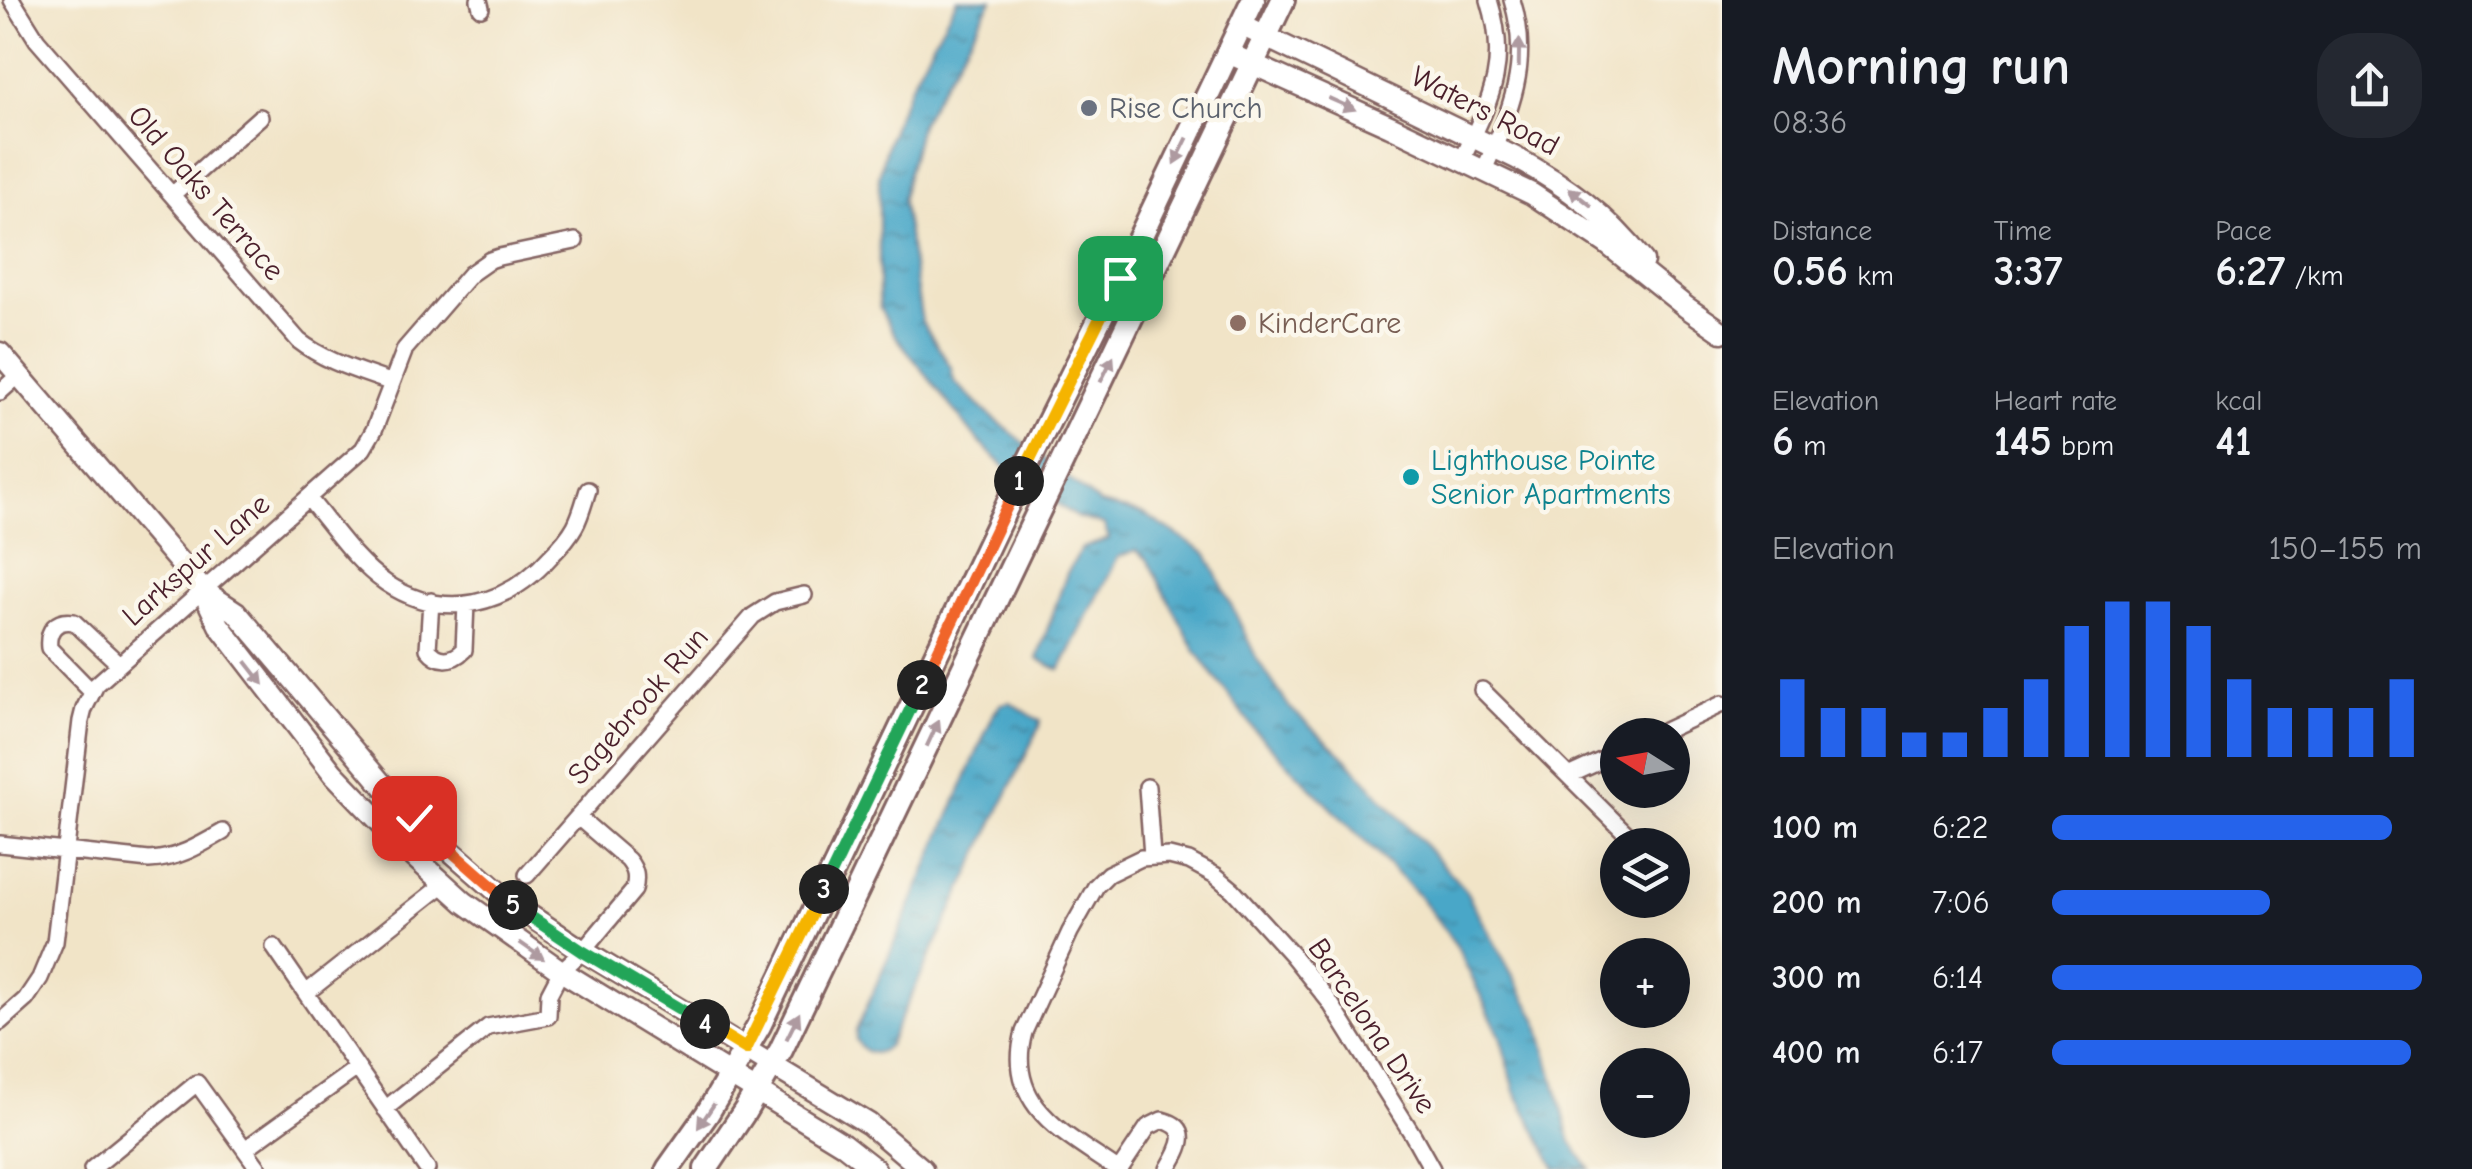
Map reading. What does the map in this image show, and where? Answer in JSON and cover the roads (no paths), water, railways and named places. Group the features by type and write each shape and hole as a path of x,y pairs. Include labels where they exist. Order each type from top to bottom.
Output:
{"main road":[{"path":"668,1169 746,1049 1253,0"},
{"path":"706,1169 773,1066 1283,0"}],"street":[{"name":"Old Oaks Terrace","path":"12,0 37,40 299,340 326,358 392,382"},
{"path":"1462,160 1490,102 1498,63 1497,33 1489,0"},
{"path":"1484,170 1507,118 1519,74 1521,48 1512,0"},
{"name":"Waters Road","path":"1241,25 1559,181 1623,236 1670,294"},
{"name":"Waters Road","path":"1228,53 1532,194 1575,221 1722,332"},
{"path":"172,196 260,117"},
{"name":"Larkspur Lane","path":"0,1022 26,999 49,961 57,930 81,720 96,685 363,448 406,349 476,268 500,257 576,242"},
{"path":"0,353 204,591 236,612 423,827 572,960 731,1075 843,1144 875,1169"},
{"path":"0,392 20,375"},
{"path":"308,498 382,580 414,598 454,605 507,593 533,576 573,530 588,490"},
{"path":"204,591 219,625 332,773 464,902 746,1049 869,1124 922,1169"},
{"name":"Sagebrook Run","path":"527,875 753,616 774,602 804,595"},
{"path":"430,602 428,649 442,659 458,656 464,650 466,604"},
{"path":"92,692 49,648 51,630 57,623 74,622 119,664"},
{"path":"1482,690 1621,828"},
{"path":"1690,719 1722,704"},
{"path":"1570,775 1600,761"},
{"path":"1147,787 1152,856 1124,865 1096,886 1070,932 1020,1046 1022,1076 1036,1110 1052,1126 1118,1169 1148,1127 1162,1120 1175,1126 1182,1140 1168,1169"},
{"path":"385,1109 488,1027 548,1016 548,994 572,960 634,890 634,868 628,860 578,817"},
{"path":"0,844 164,859 223,832"},
{"name":"Barcelona Drive","path":"1152,856 1189,861 1215,875 1292,955 1329,1002 1432,1169"},
{"path":"306,993 444,884"},
{"path":"274,947 426,1169"},
{"path":"245,1149 357,1068"},
{"path":"92,1169 197,1083 258,1169"}],"water":[{"path":"957,0 992,0 920,124 902,198 922,322 951,367 954,381 986,412 1100,504 1144,514 1207,554 1257,659 1290,708 1345,757 1466,891 1538,1021 1571,1142 1590,1169 1556,1169 1515,1091 1500,1036 1456,945 1420,897 1256,732 1195,650 1147,559 1136,550 1118,557 1060,670 1037,659 1067,573 1082,548 1109,539 1104,525 1076,517 1004,466 978,441 895,335 880,309 879,177 884,153 910,86"},
{"path":"1010,702 1040,721 1039,727 888,1045 879,1052 866,1051 856,1040 856,1031 994,713 1001,704"}],"place":[{"name":"Rise Church","path":"1089,108"},
{"name":"KinderCare","path":"1238,323"},
{"name":"Lighthouse Pointe Senior Apartments","path":"1411,477"}]}
